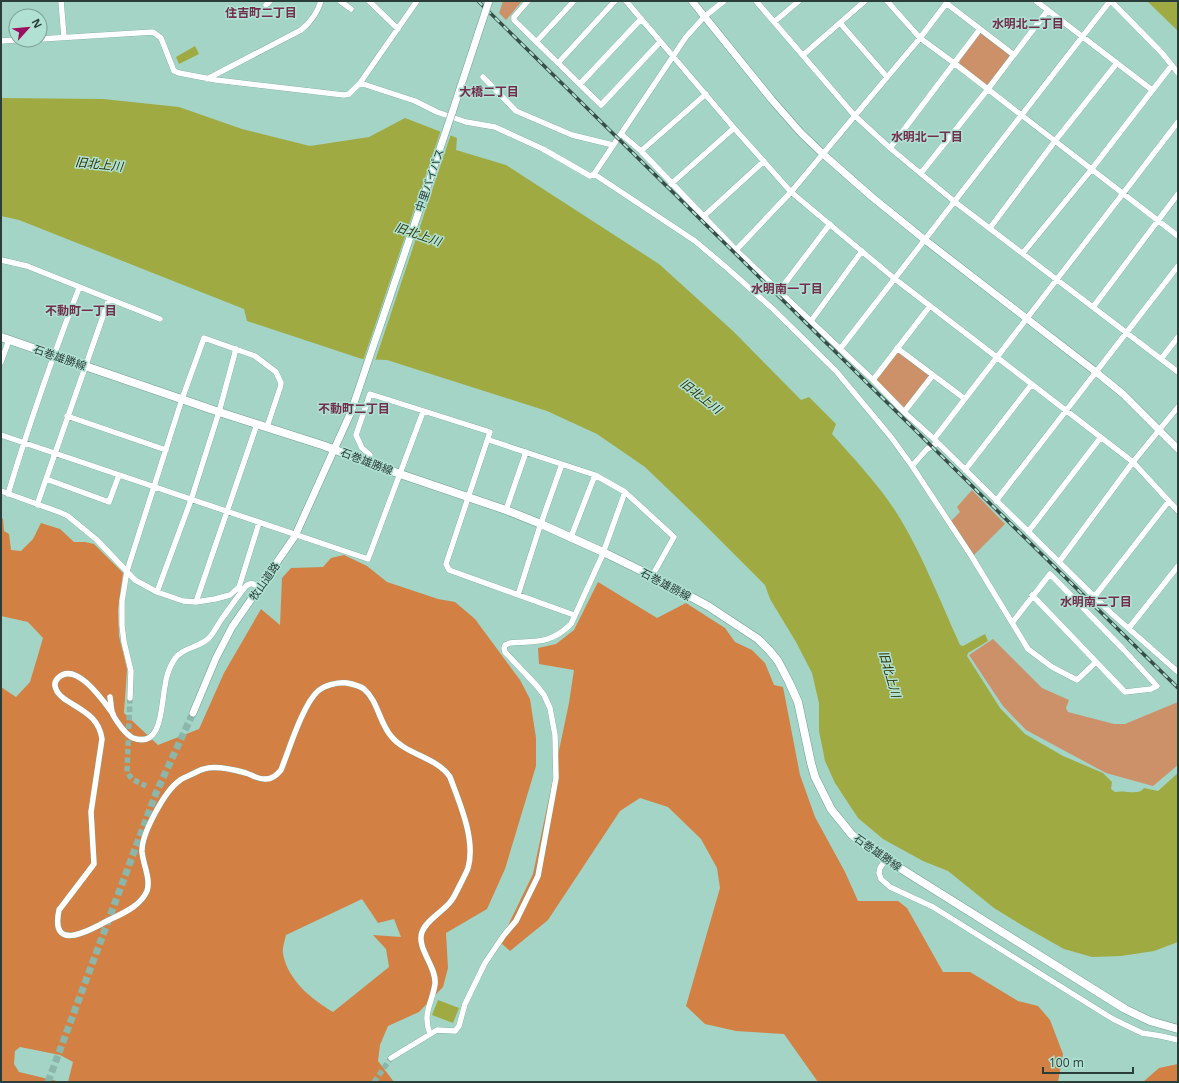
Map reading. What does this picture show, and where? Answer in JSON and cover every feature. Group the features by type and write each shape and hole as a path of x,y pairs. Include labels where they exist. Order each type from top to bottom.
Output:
{"main road":[{"name":"石巻雄勝線","path":"5,338 219,412 335,449 400,474 506,510 571,537 652,576 733,622 758,639 769,650 784,672 794,692 801,713 813,770 831,809 852,835 886,859 1125,1009 1150,1021 1178,1029"}],"street":[{"path":"61,1 64,37"},
{"path":"203,78 301,30 316,15 321,1"},
{"path":"340,1 352,9"},
{"path":"369,1 398,29"},
{"path":"48,38 153,32 161,38 174,71 179,73 203,78 344,95 349,94 360,83 417,1"},
{"name":"中里バイパス","path":"335,449 351,412 490,1"},
{"path":"528,1 514,17 514,20 601,105 660,42"},
{"path":"536,42 574,1"},
{"path":"558,63 615,1"},
{"path":"626,1 734,128 791,192 895,279 973,339 998,356 1133,462 1178,511"},
{"path":"692,1 772,100 801,133 823,154 872,197 925,240 1123,394 1178,449"},
{"path":"360,83 415,101 437,112 466,122 495,127 543,149 590,176 594,174 672,55 704,17 724,1"},
{"path":"756,1 854,115 890,148 955,202 1178,372"},
{"path":"774,22 799,1"},
{"path":"803,55 865,1"},
{"path":"887,1 920,38 1056,141 1090,170 1178,236"},
{"path":"1036,1 1152,90"},
{"path":"840,349 1111,1 1178,73"},
{"path":"736,250 791,192 920,38 947,2 1014,55"},
{"path":"921,173 988,89 1048,10"},
{"path":"580,84 641,18"},
{"path":"840,23 887,77"},
{"path":"890,148 980,29"},
{"path":"990,228 1117,63"},
{"path":"1023,253 1172,65"},
{"path":"483,77 516,111 572,135 613,145"},
{"path":"641,151 706,94"},
{"path":"912,466 936,441 965,399 1178,122"},
{"path":"671,184 734,128"},
{"path":"621,134 641,151 671,184 736,250 873,380 1059,562 1128,628 1178,672"},
{"path":"704,216 764,161"},
{"path":"594,174 695,241 728,268 767,304 836,372 891,437 912,466 972,557 1028,649 1052,667 1077,680 1096,662"},
{"path":"1093,307 1178,194"},
{"path":"778,290 830,224"},
{"path":"811,321 862,252"},
{"path":"1,260 28,266 79,288 160,319"},
{"path":"996,501 1178,266"},
{"path":"8,494 23,443 79,288"},
{"path":"37,504 109,299"},
{"path":"873,380 930,306"},
{"path":"1161,359 1178,337"},
{"path":"1,362 5,338"},
{"path":"130,698 131,671 124,642 122,625 122,601 127,571 182,399 204,338 255,356 279,376 281,382 280,388 267,427"},
{"path":"897,348 965,399"},
{"path":"157,592 191,500 219,412 236,349"},
{"path":"904,412 933,375"},
{"path":"965,470 1032,384"},
{"path":"368,462 370,455 362,448 356,435 370,394 422,412 490,432 489,440 468,497 446,567 449,570 574,615"},
{"path":"1059,562 1133,462 1178,407"},
{"path":"1,435 368,560 422,412"},
{"path":"68,416 166,450"},
{"path":"196,602 257,424"},
{"path":"1028,532 1101,437"},
{"path":"489,440 595,475 625,492 674,537 652,576"},
{"name":"牧山道路","path":"193,714 216,658 232,627 295,536 335,449"},
{"path":"506,510 526,452"},
{"path":"518,595 562,464"},
{"path":"46,479 109,502 119,475"},
{"path":"571,537 595,475"},
{"path":"1,491 68,516 96,539 135,580 157,592 183,600 196,602 230,595 240,587 259,523"},
{"path":"391,1058 438,1030 455,1031 460,1026 465,1004 485,963 504,935 516,921 538,876 556,778 555,735 550,708 544,695 505,652 504,648 505,645 510,643 544,641 552,639 563,632 571,624 602,556 625,492"},
{"path":"1095,596 1169,502"},
{"path":"1128,628 1178,566"},
{"path":"1012,623 1032,595 1050,574 1157,686 1151,689 1125,692 1032,595"},
{"path":"260,588 252,583 248,583 209,638 183,651 174,660 169,668 165,685 159,726 154,734 144,740 130,737 97,692 76,676 71,673 66,674 61,676 56,682 55,686 59,695 91,717 97,723 101,731 102,739 91,812 94,864 59,910 57,918 58,926 62,932 70,936 79,935 137,904 143,897 147,889 148,882 142,850 145,835 160,805 180,780 205,768 224,768 246,773 264,780 270,779 281,770 308,703 319,690 329,685 341,682 351,684 363,689 372,698 382,723 391,737 409,750 446,771 450,777 467,823 469,841 468,868 452,900 425,926 421,933 422,941 434,972 435,983 426,1016 426,1024 430,1034"},
{"path":"110,697 113,714"},
{"path":"886,859 880,868 879,873 881,879 890,887 939,911 1113,1019 1142,1033 1178,1040"}],"shaded area":[{"path":"503,1 522,1 506,20 499,13"},
{"path":"980,32 1012,55 987,85 960,64 959,60"},
{"path":"900,350 930,375 905,408 876,380"},
{"path":"972,490 1005,524 972,557 951,521 960,512 957,507"},
{"path":"1,517 3,519 4,531 9,534 11,550 21,551 33,539 41,523 60,529 74,542 94,544 123,573 118,610 119,636 127,669 124,713 158,745 199,729 224,673 261,609 280,625 282,578 291,568 323,567 331,558 344,555 367,566 387,582 438,599 455,602 475,619 520,680 530,699 536,738 536,766 505,869 487,909 446,933 448,968 443,987 419,1012 388,1026 380,1045 378,1061 394,1082 68,1082 73,1062 60,1055 20,1047 15,1051 14,1064 19,1072 61,1082 1,1082 1,687 16,697 30,682 43,638 28,622 1,616","holes":["362,899 378,923 394,919 401,937 373,935 386,949 389,967 333,1012 309,995 295,980 290,972 283,954 286,935"]},
{"path":"598,582 657,618 686,603 725,628 735,642 752,650 765,663 774,685 783,687 800,775 815,817 845,872 858,901 898,901 907,908 943,972 970,972 1018,1001 1038,1006 1050,1020 1063,1054 1058,1082 818,1082 784,1034 736,1031 705,1024 686,1006 720,888 717,868 701,839 668,807 640,798 620,811 548,920 510,951 500,942 533,874 569,703 574,670 539,664 538,648 556,644 574,630"},
{"path":"993,639 1042,688 1069,700 1066,708 1068,712 1114,724 1125,724 1178,702 1178,765 1153,786 1106,773 1026,730 1003,706 969,655"},
{"path":"1178,1064 1178,1082 1143,1082 1159,1068"}],"water":[{"path":"1147,1 1178,1 1178,31"},
{"path":"195,46 199,54 179,64 176,57"},
{"name":"旧北上川","path":"1,98 103,99 179,107 242,129 310,146 369,137 405,118 457,138 456,150 506,165 659,264 734,332 801,400 809,397 836,424 832,434 877,486 894,508 901,520 925,566 960,645 963,646 985,634 988,641 968,653 967,656 1000,708 1025,734 1063,756 1103,773 1112,782 1111,789 1115,792 1138,792 1144,788 1158,791 1178,773 1178,942 1154,951 1121,956 1092,957 1064,949 994,908 948,871 923,861 883,839 858,818 835,783 825,761 819,731 819,703 812,673 796,642 770,599 765,585 645,467 597,434 547,411 387,360 362,359 247,321 244,309 19,220 1,216"},
{"path":"438,1000 459,1008 453,1023 432,1015"}],"pier":[{"path":"441,130 451,134 375,361 363,361"}],"tunnel":[{"path":"130,698 127,772 132,779 146,786"},
{"path":"48,1082 156,793 193,713"},
{"path":"374,1082 391,1058"}],"railway":[{"path":"478,1 1178,688"}],"district":[{"name":"住吉町二丁目","path":"261,12"},
{"name":"水明北二丁目","path":"1028,23"},
{"name":"大橋二丁目","path":"489,91"},
{"name":"水明北一丁目","path":"927,136"},
{"name":"水明南一丁目","path":"787,288"},
{"name":"不動町一丁目","path":"81,310"},
{"name":"不動町二丁目","path":"354,408"},
{"name":"水明南二丁目","path":"1096,601"}]}
